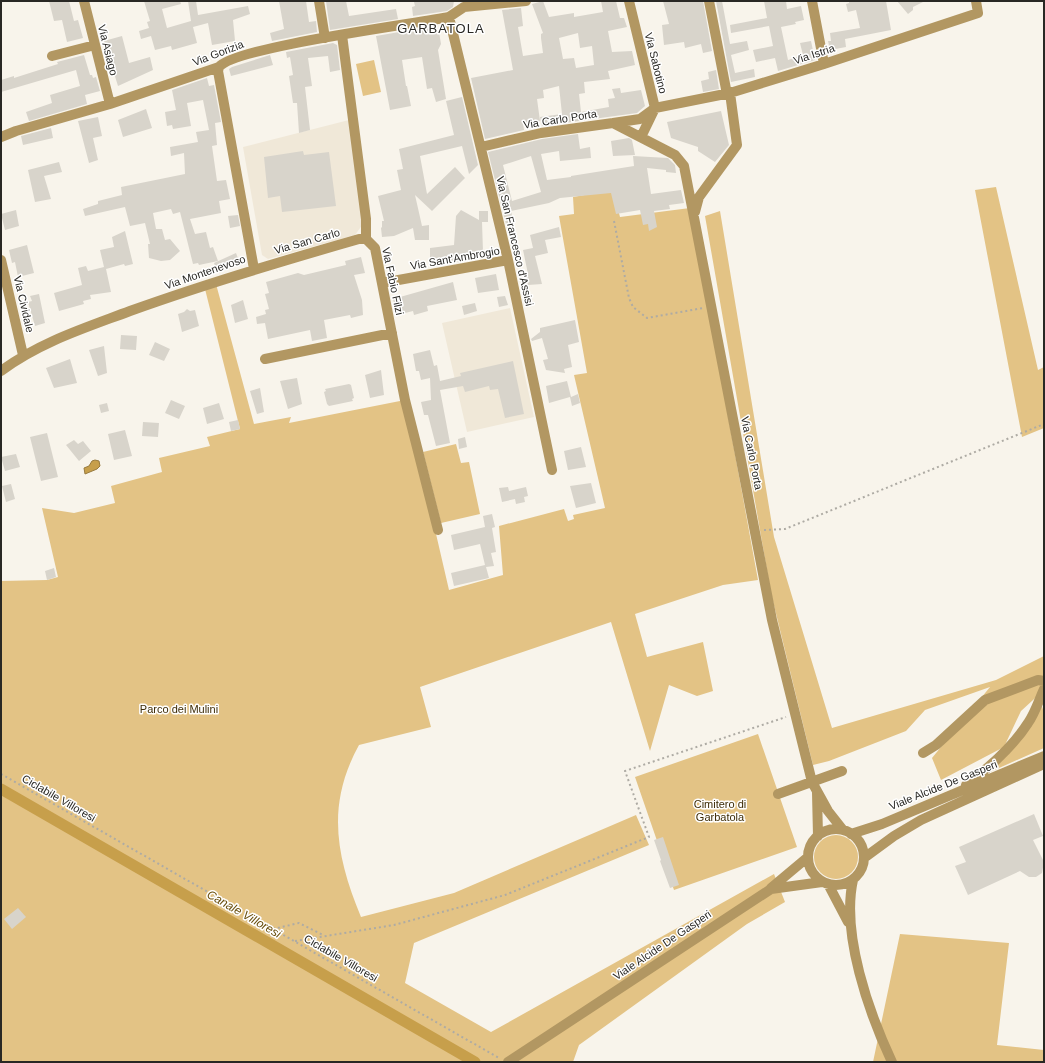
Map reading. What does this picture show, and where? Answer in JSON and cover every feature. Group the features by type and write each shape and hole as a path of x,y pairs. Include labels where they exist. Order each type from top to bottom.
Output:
{"street":[{"name":"Via Asiago","path":"84,1 110,104"},
{"path":"319,1 325,38"},
{"path":"449,18 464,4 526,1"},
{"name":"Via Sabotino","path":"613,123 640,119 655,108 629,1"},
{"path":"694,214 699,197 737,145 730,93 726,89 709,1"},
{"path":"812,1 824,64"},
{"name":"Via Istria","path":"655,108 730,93 824,64 978,13 976,1"},
{"name":"Via Gorizia","path":"1,137 16,131 110,104 219,67 226,61 274,46 449,18"},
{"name":"Via San Francesco d'Assisi","path":"449,18 508,260 552,470"},
{"name":"Via Fabio Filzi","path":"342,35 366,219 366,239 375,248 405,400 438,530"},
{"path":"52,56 94,45"},
{"name":"Via Montenevoso","path":"1,371 24,354 58,337 254,269 233,160 218,71 219,67"},
{"path":"641,137 655,108"},
{"name":"Via Carlo Porta","path":"481,147 541,133 613,123 675,155 680,160 687,178 772,620 794,715 812,782 817,793"},
{"name":"Via San Carlo","path":"254,269 359,239 366,239"},
{"name":"Via Cividale","path":"1,260 24,354"},
{"name":"Via Sant'Ambrogio","path":"382,284 508,260"},
{"path":"265,359 392,333"},
{"path":"923,753 936,745 985,700 1038,680 1044,681"},
{"path":"954,794 986,770 1021,733 1033,715 1044,689"},
{"name":"Viale Alcide De Gasperi","path":"847,832 882,824 1044,756"},
{"name":"Viale Alcide De Gasperi","path":"864,858 894,836 921,820 1044,764"},
{"path":"778,794 842,771"},
{"path":"817,793 847,832 858,840 862,848 864,858 861,870 853,880 849,901 852,929 866,996 892,1062"},
{"path":"817,793 818,836"},
{"path":"847,832 825,831 810,845 808,857 812,872 825,883 852,929"},
{"path":"771,888 808,857"},
{"path":"825,883 837,885 853,880"},
{"name":"Viale Alcide De Gasperi","path":"504,1060 524,1052 771,888 825,883"}],"path":[{"path":"614,221 629,298 633,307 639,313 647,318 658,317 712,306"},
{"path":"755,531 785,529 1044,424"},
{"path":"295,941 394,924 505,895 649,837 625,771 794,715"},
{"name":"Ciclabile Villoresi","path":"1,774 504,1060"},
{"path":"273,929 299,923 324,935"}],"shaded area":[{"path":"349,120 363,224 355,235 268,259 262,255 243,147"},
{"path":"510,308 534,417 467,432 442,323"},
{"path":"92,461 99,461 100,466 97,469 85,474 84,468 89,466"}],"green space":[{"path":"374,60 381,92 363,96 356,64"},
{"path":"996,187 1038,370 1044,367 1044,428 1022,437 975,190"},
{"name":"Parco dei Mulini","path":"613,190 620,217 690,208 758,580 723,585 635,614 647,657 703,642 713,691 697,696 669,685 650,751 611,622 420,687 431,727 359,745 349,767 342,789 338,831 346,873 352,895 361,917 454,893 636,815 649,845 414,943 405,983 491,1032 774,874 785,902 747,924 579,1045 573,1062 1,1062 1,581 47,580 58,577 42,508 74,513 115,503 111,486 162,472 159,458 210,446 207,437 240,429 205,289 216,284 254,424 291,417 289,423 405,400 449,590 503,575 499,526 564,509 568,521 574,519 573,515 605,508 574,375 587,373 559,216 574,214 573,197"},
{"path":"720,211 774,537 832,728 996,680 1044,656 1044,690 1021,711 1004,747 941,780 932,758 990,687 925,710 906,731 829,761 813,765 771,593 705,216"},
{"path":"456,444 461,463 469,462 480,514 441,523 423,452"},
{"path":"1042,706 1044,713 1044,748 990,772"},
{"name":"Cimitero di Garbatola","path":"758,734 797,847 674,890 635,777"},
{"path":"836,835 848,839 854,845 858,857 854,869 848,875 836,879 824,875 818,869 814,857 818,845 824,839"},
{"path":"900,934 1009,943 997,1045 1044,1050 1044,1062 873,1062"}],"building":[{"path":"49,1 69,1 74,21 78,20 83,38 67,42 62,20 54,21"},
{"path":"144,1 180,1 181,4 162,9 167,28 191,21 188,1 196,1 198,15 248,6 250,14 233,20 235,41 212,45 208,23 193,27 197,43 172,50 171,46 155,50 151,36 141,39 139,31 149,28 147,22 150,21"},
{"path":"279,1 306,1 309,22 316,21 317,32 272,41 270,33 284,29"},
{"path":"326,1 346,1 349,16 396,9 398,19 330,30"},
{"path":"454,1 453,7 447,11 413,16 412,7 415,6 414,2"},
{"path":"543,1 549,17 574,13 574,17 603,12 601,1 616,1 620,18 624,18 627,27 608,31 612,52 632,51 635,65 608,71 610,79 584,82 585,93 579,94 581,112 609,107 608,99 615,98 612,89 620,88 621,93 641,90 645,106 637,113 542,126 540,117 562,114 559,86 543,90 544,98 537,99 540,121 523,123 524,130 485,139 471,78 513,70 502,10 521,8 523,26 518,27 523,56 543,53 541,34 543,33 532,4","holes":["578,33 580,48 592,46 594,65 576,68 574,58 563,59 559,38"]},
{"path":"663,1 703,1 712,51 703,53 701,44 685,48 684,42 664,45 662,25 669,24"},
{"path":"716,1 722,1 730,44 747,41 749,50 731,55 735,73 754,69 755,77 731,82"},
{"path":"764,1 786,1 787,9 801,6 804,20 795,22 796,24 781,27 788,60 803,55 800,43 811,41 815,60 778,71 775,58 756,62 753,50 773,46 769,26 731,33 730,25 767,18"},
{"path":"849,1 886,1 891,30 845,39 846,47 830,50 828,41 831,41 830,33 860,28 856,10 848,12 846,4 849,3"},
{"path":"897,1 925,1 913,7 913,10 908,14"},
{"path":"434,26 435,30 439,32 441,44 438,50 446,99 436,102 432,88 427,89 422,57 402,60 411,106 390,110 376,36"},
{"path":"122,36 129,63 150,57 153,70 118,86 104,41"},
{"path":"333,43 337,45 340,70 330,72 328,56 308,58 312,86 305,87 310,130 299,133 297,103 293,103 289,76 293,75 290,57 287,58 286,52"},
{"path":"84,55 90,75 92,75 93,78 96,77 100,91 85,95 87,104 29,121 26,112 52,103 50,95 80,86 76,70 1,92 1,80 14,76 14,78 58,64 57,62"},
{"path":"270,55 273,65 231,76 229,69 232,67"},
{"path":"716,70 719,89 703,92 701,81 709,79 708,72"},
{"path":"207,78 209,86 214,85 221,122 215,123 217,145 212,146 217,181 226,180 230,199 219,201 221,213 190,219 195,234 206,232 210,248 213,247 218,261 199,265 198,263 193,264 180,212 173,214 171,209 153,213 156,229 162,229 165,240 170,239 180,251 170,260 161,261 149,258 148,244 150,244 145,223 130,226 125,207 85,216 83,209 98,204 98,201 122,195 121,187 185,174 184,153 171,156 170,147 198,142 196,132 209,130 203,100 187,103 191,126 173,129 172,125 167,126 165,112 176,110 172,90"},
{"path":"462,97 478,165 469,174 462,146 420,156 427,194 455,167 465,178 432,211 415,195 422,226 429,225 429,240 415,240 413,228 394,236 382,237 381,228 382,221 384,221 378,196 401,190 397,170 403,169 399,149 454,135 446,101"},
{"path":"146,109 152,128 123,137 118,120"},
{"path":"721,111 729,145 715,162 698,151 698,147 671,138 667,122"},
{"path":"98,117 102,136 93,138 98,160 89,163 78,121"},
{"path":"51,128 53,138 23,145 21,136"},
{"path":"578,134 580,149 590,147 591,158 560,161 559,151 541,154 547,180 634,166 633,156 668,158 675,165 676,173 666,172 666,170 647,168 651,194 681,190 684,203 669,205 670,209 654,211 657,227 649,231 648,224 643,225 640,210 616,214 611,193 560,198 549,203 511,211 515,230 508,232 488,152 542,139","holes":["531,156 541,192 512,201 503,165"]},
{"path":"629,138 632,140 635,155 613,156 611,141"},
{"path":"303,151 304,155 329,152 336,206 282,212 280,196 268,198 264,157"},
{"path":"59,162 62,172 44,176 51,199 35,202 28,170"},
{"path":"16,210 19,226 5,230 1,214"},
{"path":"461,210 479,220 479,211 488,211 488,222 482,222 483,252 470,253 470,260 466,261 430,262 430,248 454,245 456,216"},
{"path":"238,215 240,226 230,228 228,216"},
{"path":"559,227 561,237 545,240 548,253 535,256 542,284 528,285 526,275 528,274 523,250 533,248 530,235"},
{"path":"125,231 133,264 125,266 124,264 106,269 111,292 90,295 91,299 83,301 84,304 59,311 54,293 82,285 78,268 86,266 88,271 104,267 100,250 114,247 112,237"},
{"path":"27,245 34,273 18,277 15,262 12,263 9,250"},
{"path":"236,253 239,261 217,271 214,263"},
{"path":"361,257 365,273 354,275 362,300 363,315 351,318 350,315 324,320 327,338 312,341 310,330 268,339 265,323 257,324 256,317 266,314 265,310 269,309 265,294 269,293 266,282 298,273 304,275 346,265 345,261"},
{"path":"496,274 499,290 478,293 475,278"},
{"path":"453,282 457,300 427,306 428,311 414,315 413,311 397,315 393,299"},
{"path":"39,294 45,323 35,326 28,302 32,301 30,296"},
{"path":"505,296 508,305 499,307 497,297"},
{"path":"243,300 248,319 235,323 231,305"},
{"path":"475,303 477,311 464,315 462,306"},
{"path":"187,309 190,311 195,310 199,326 182,332 178,314"},
{"path":"575,320 579,342 568,345 572,367 564,369 565,373 546,370 543,360 548,359 542,338 532,341 531,339 540,332 540,328"},
{"path":"121,335 137,336 136,350 120,349"},
{"path":"155,342 170,349 164,361 149,355"},
{"path":"104,346 107,373 98,376 89,350"},
{"path":"430,350 434,366 437,365 440,381 461,376 460,373 513,361 524,414 505,418 498,389 490,390 489,386 465,392 463,386 440,390 450,443 436,446 428,415 424,415 421,402 431,400 430,378 421,380 419,371 416,371 413,354"},
{"path":"70,359 77,383 54,388 46,368"},
{"path":"381,370 384,395 370,398 365,375"},
{"path":"297,378 302,404 288,409 280,381"},
{"path":"567,381 571,397 578,394 580,403 572,406 570,397 549,403 546,386"},
{"path":"349,384 351,385 354,398 352,399 353,401 329,406 327,404 324,392 326,391 325,389"},
{"path":"260,388 264,412 257,414 250,391"},
{"path":"171,400 185,406 179,419 165,413"},
{"path":"107,403 109,411 101,413 99,405"},
{"path":"219,403 224,419 207,424 203,408"},
{"path":"238,420 240,429 231,431 229,422"},
{"path":"143,422 159,423 158,437 142,436"},
{"path":"125,430 132,456 114,460 108,434"},
{"path":"47,433 58,477 41,481 30,437"},
{"path":"465,437 467,447 459,449 458,439"},
{"path":"74,440 78,444 83,441 91,451 79,461 66,445"},
{"path":"581,447 586,467 568,470 564,451"},
{"path":"16,454 20,467 5,471 1,457"},
{"path":"591,483 596,503 576,508 570,486"},
{"path":"11,484 15,499 6,502 2,486"},
{"path":"508,487 509,491 526,487 528,496 524,497 525,502 516,504 515,499 502,502 499,488"},
{"path":"492,514 495,527 492,528 496,552 491,553 494,566 486,567 489,578 454,586 451,573 485,565 480,544 454,550 451,535 485,527 483,516"},
{"path":"54,568 56,577 47,580 45,571"},
{"path":"1034,814 1043,836 1033,840 1044,862 1042,873 1036,877 1029,877 1020,871 968,895 955,866 966,862 959,847"},
{"path":"663,837 679,885 670,888 654,840"},
{"path":"18,908 26,917 12,929 4,919"}],"waterway":[{"name":"Canale Villoresi","path":"1,789 475,1062"}],"district":[{"name":"GARBATOLA","path":"441,28"}]}
